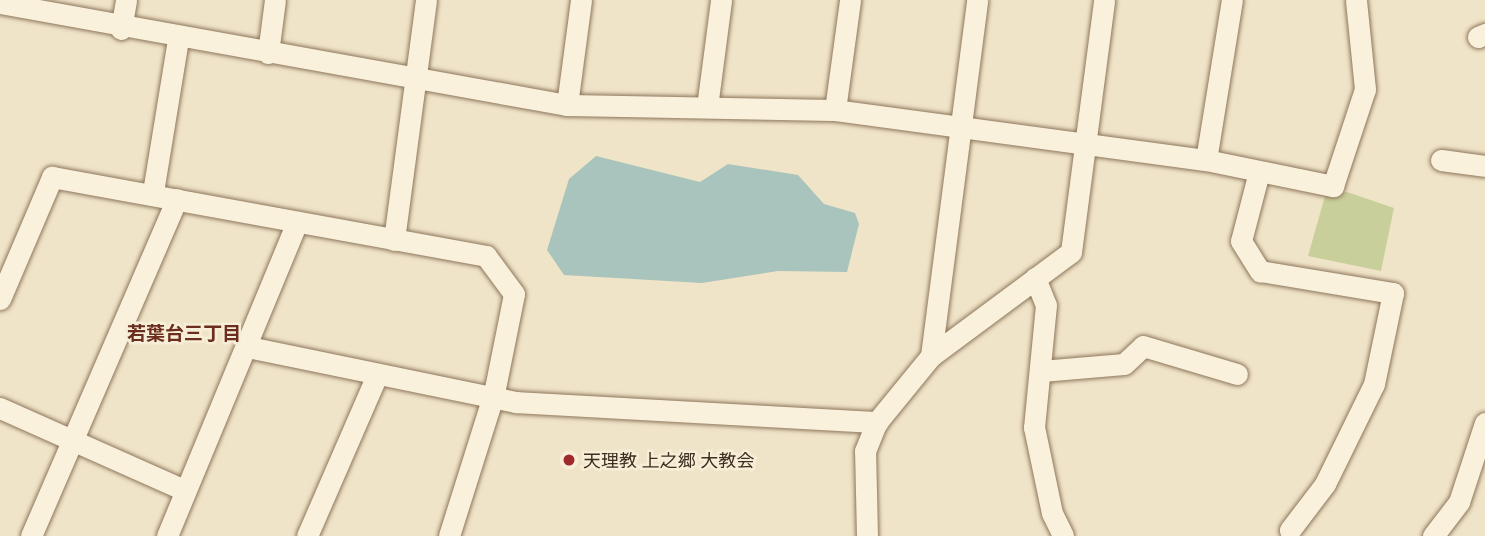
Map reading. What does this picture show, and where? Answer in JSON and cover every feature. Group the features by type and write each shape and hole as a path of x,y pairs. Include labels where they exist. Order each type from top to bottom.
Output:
{"street":[{"path":"121,29 125,0"},
{"path":"268,53 275,0"},
{"path":"394,240 426,0"},
{"path":"567,105 581,0"},
{"path":"707,107 721,0"},
{"path":"835,110 850,0"},
{"path":"931,356 977,0"},
{"path":"867,536 864,451 877,422 931,356 1071,252 1104,0"},
{"path":"1206,160 1233,0"},
{"path":"0,3 121,29 567,105 835,110 1206,160 1334,186 1365,89 1356,0"},
{"path":"153,192 178,39"},
{"path":"1441,160 1485,166"},
{"path":"1259,172 1241,241 1260,271 1393,293 1374,384 1325,484 1290,530"},
{"path":"0,299 52,177 153,192 297,222 486,256 514,294 494,393 449,536"},
{"path":"31,536 177,198"},
{"path":"167,536 297,222"},
{"path":"1035,278 1046,305 1034,427 1052,513 1063,536"},
{"path":"1041,371 1124,364 1143,346 1237,374"},
{"path":"247,347 377,375 494,393 516,402 877,422"},
{"path":"307,536 377,375"},
{"path":"0,408 73,438 184,490"},
{"path":"1433,536 1459,502 1485,424"}],"green space":[{"path":"1347,192 1394,208 1381,271 1308,256 1325,196"}],"water":[{"path":"596,156 700,182 728,164 798,175 824,204 855,213 859,224 847,272 778,271 702,283 564,275 547,250 569,179"}],"place":[{"name":"天理教 上之郷 大教会","path":"569,460"}],"district":[{"name":"若葉台三丁目","path":"184,334"}]}
